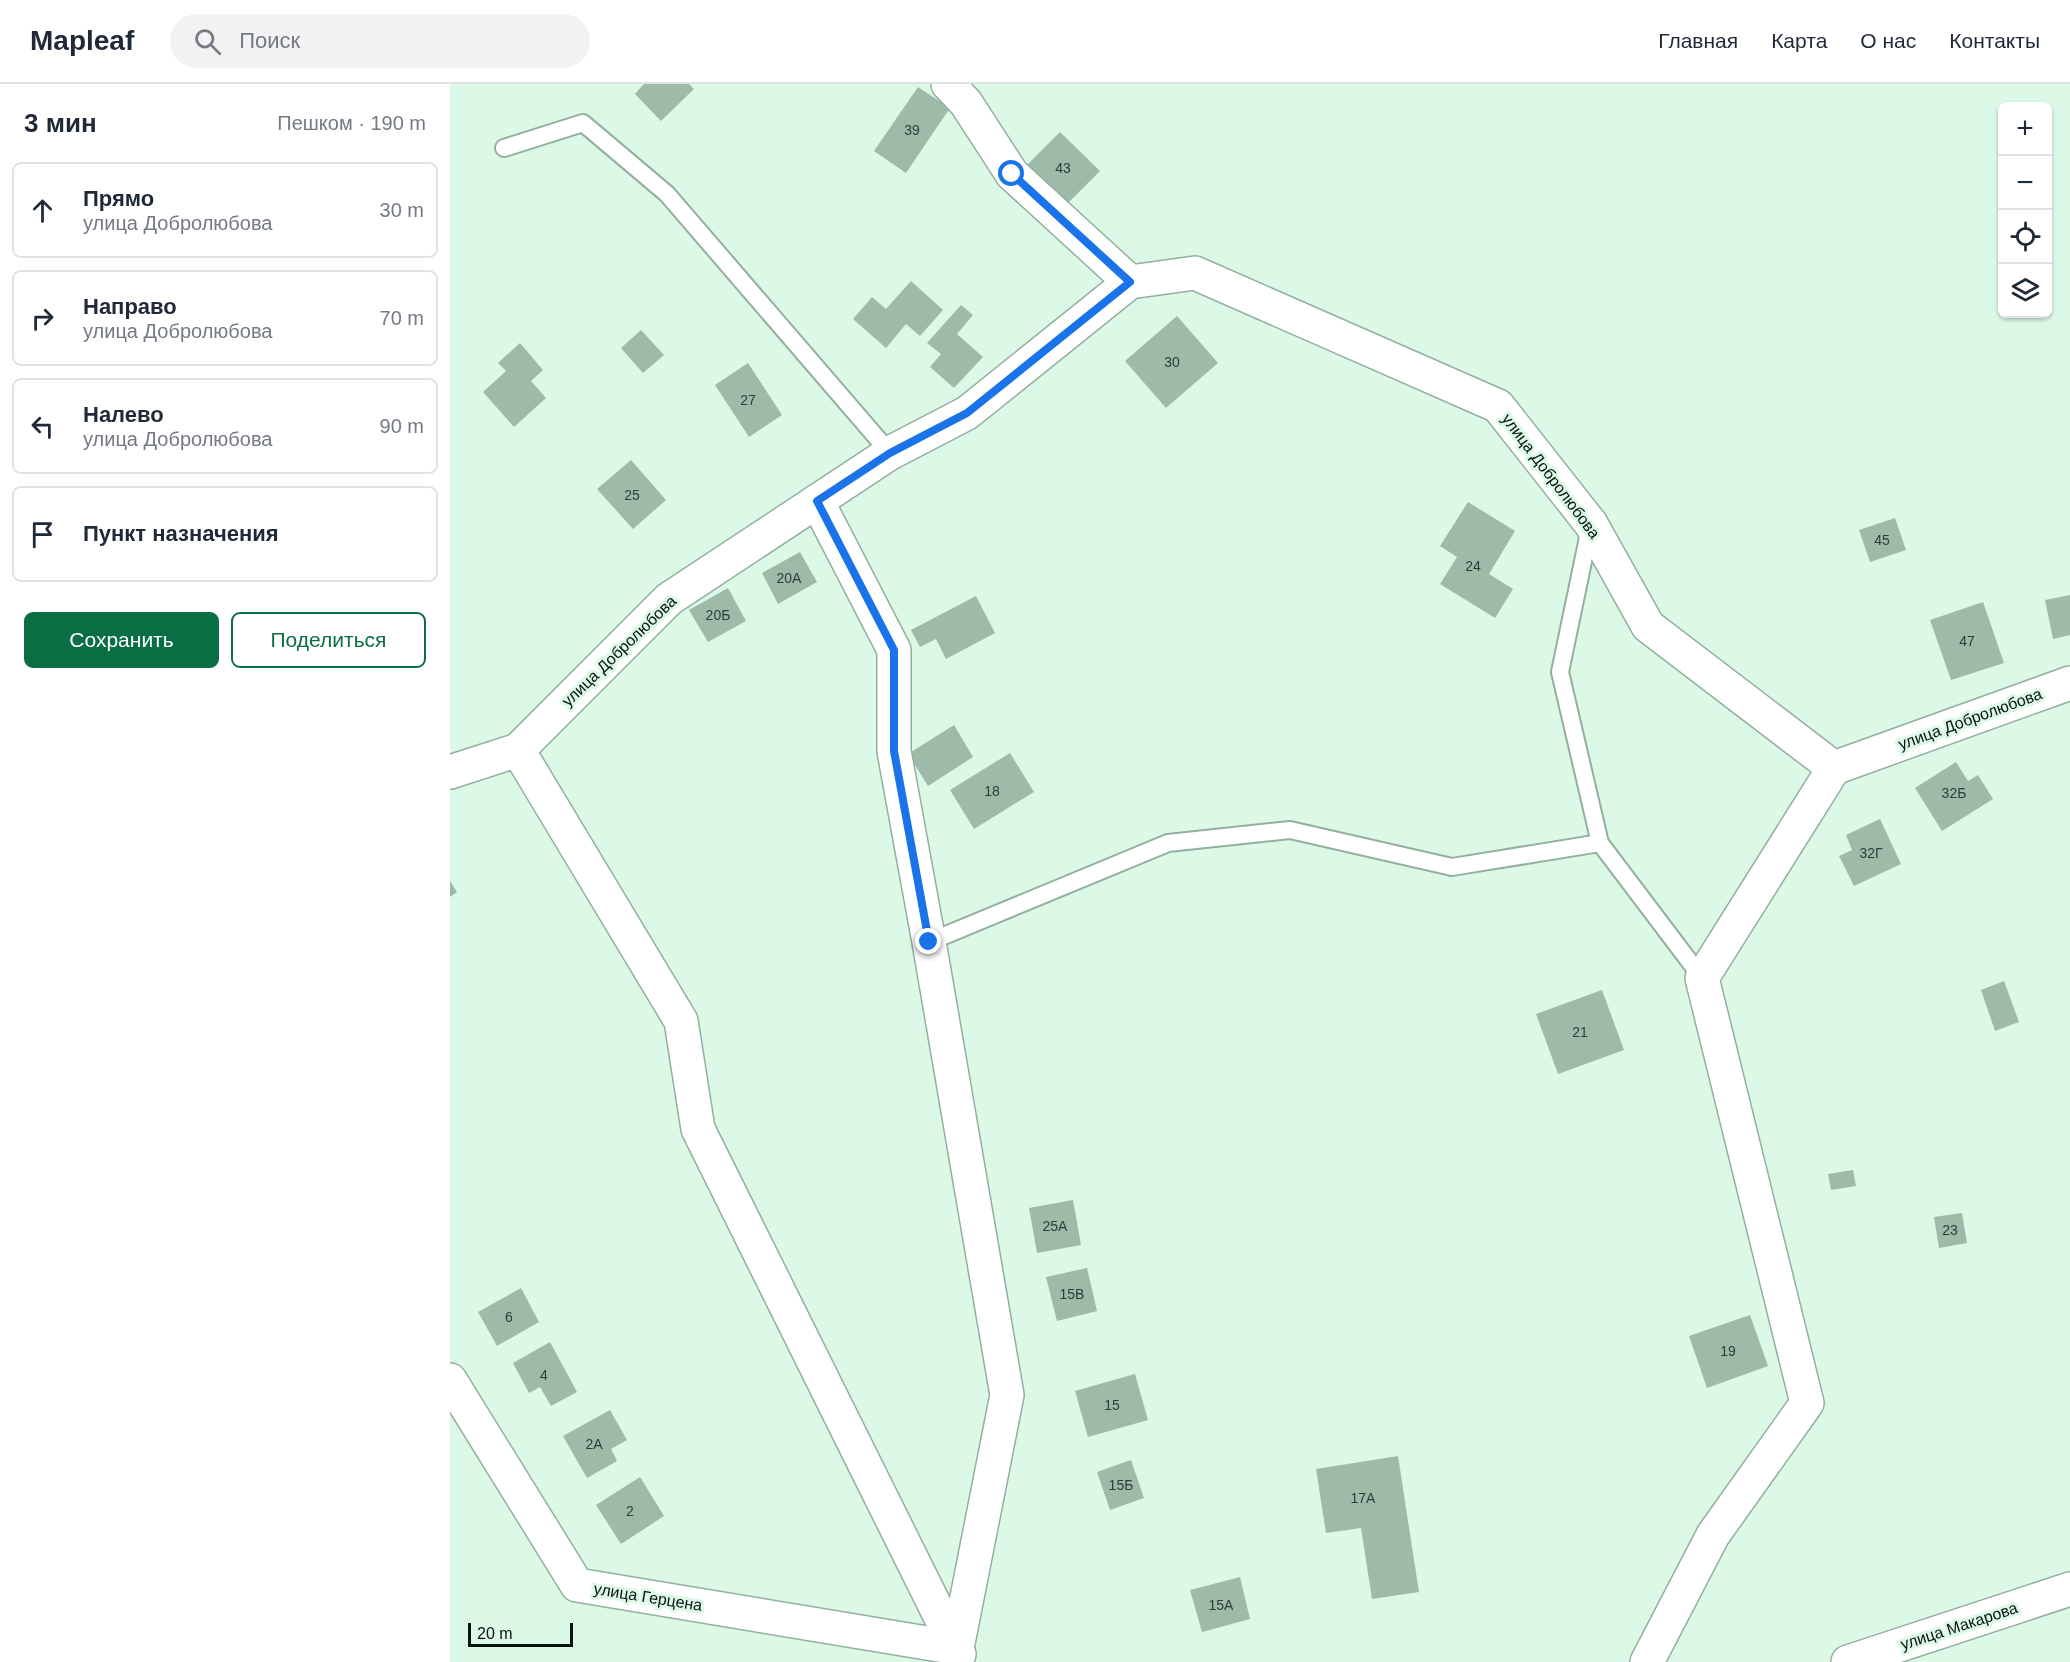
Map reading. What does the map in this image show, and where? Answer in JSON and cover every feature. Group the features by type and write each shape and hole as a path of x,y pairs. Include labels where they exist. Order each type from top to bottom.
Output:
{"street":[{"path":"948,84 966,103 1012,174 1130,282"},
{"name":"улица Добролюбова","path":"450,772 518,750 669,599 890,453 967,413 1130,282 1195,273 1498,406 1591,524 1648,626 1834,768 2070,683"},
{"path":"817,501 894,650 894,751 1007,1395 960,1655"},
{"path":"518,750 681,1021 698,1130 960,1655"},
{"path":"1647,1662 1713,1535 1807,1403 1702,978 1834,768"},
{"name":"улица Герцена","path":"450,1380 577,1585 960,1655"},
{"name":"улица Макарова","path":"1848,1662 2070,1589"}],"lane":[{"path":"504,148 583,123 667,194 890,453"},
{"path":"1591,524 1560,672 1600,843 1702,978"},
{"path":"929,942 1168,843 1290,830 1452,867 1600,843"}],"building":[{"path":"644,84 689,84 694,89 661,121 635,94"},
{"path":"918,87 950,108 906,173 874,151"},
{"path":"1060,132 1100,171 1066,205 1026,166"},
{"path":"911,281 943,310 920,336 906,324 886,348 853,319 872,297 886,309"},
{"path":"961,305 973,315 957,334 983,357 954,388 930,367 941,354 927,343"},
{"path":"1177,316 1218,363 1166,408 1125,361"},
{"path":"641,330 664,355 643,373 621,348"},
{"path":"520,343 543,370 531,381 546,398 514,427 483,392 506,371 498,363"},
{"path":"748,363 782,415 749,437 715,385"},
{"path":"631,460 666,500 633,529 597,489"},
{"path":"1468,502 1515,531 1489,574 1513,589 1495,618 1440,584 1457,557 1440,546"},
{"path":"1895,518 1906,550 1870,562 1859,530"},
{"path":"800,552 817,582 778,604 762,573"},
{"path":"728,588 746,621 708,642 689,610"},
{"path":"2070,595 2070,635 2053,639 2045,600"},
{"path":"976,596 995,633 946,659 936,639 920,647 911,630"},
{"path":"1983,602 2004,663 1951,680 1930,620"},
{"path":"954,725 973,757 928,786 908,754"},
{"path":"1010,753 1034,792 974,829 950,790"},
{"path":"1956,762 1968,781 1978,775 1993,799 1942,831 1915,788"},
{"path":"1880,819 1901,864 1854,886 1839,856 1852,850 1846,835"},
{"path":"450,881 457,892 450,897"},
{"path":"2004,981 2019,1022 1995,1031 1981,990"},
{"path":"1602,990 1624,1050 1558,1074 1536,1014"},
{"path":"1853,1170 1856,1186 1831,1190 1828,1174"},
{"path":"1073,1200 1081,1245 1037,1253 1029,1208"},
{"path":"1962,1213 1967,1243 1939,1248 1934,1217"},
{"path":"1087,1268 1097,1311 1057,1321 1046,1277"},
{"path":"521,1288 539,1322 497,1346 478,1312"},
{"path":"1750,1315 1768,1366 1707,1388 1689,1336"},
{"path":"550,1342 577,1392 551,1406 540,1387 529,1393 513,1363"},
{"path":"1135,1374 1148,1420 1088,1437 1075,1391"},
{"path":"610,1410 627,1440 611,1449 617,1461 587,1478 563,1436"},
{"path":"1398,1456 1419,1592 1372,1599 1361,1528 1326,1533 1316,1469"},
{"path":"1131,1460 1144,1498 1110,1510 1097,1472"},
{"path":"640,1477 664,1516 621,1544 596,1505"},
{"path":"1240,1577 1250,1619 1202,1632 1190,1590"}],"route":[{"path":"929,942 894,751 894,650 817,501 890,453 967,413 1130,282 1012,174"}]}
